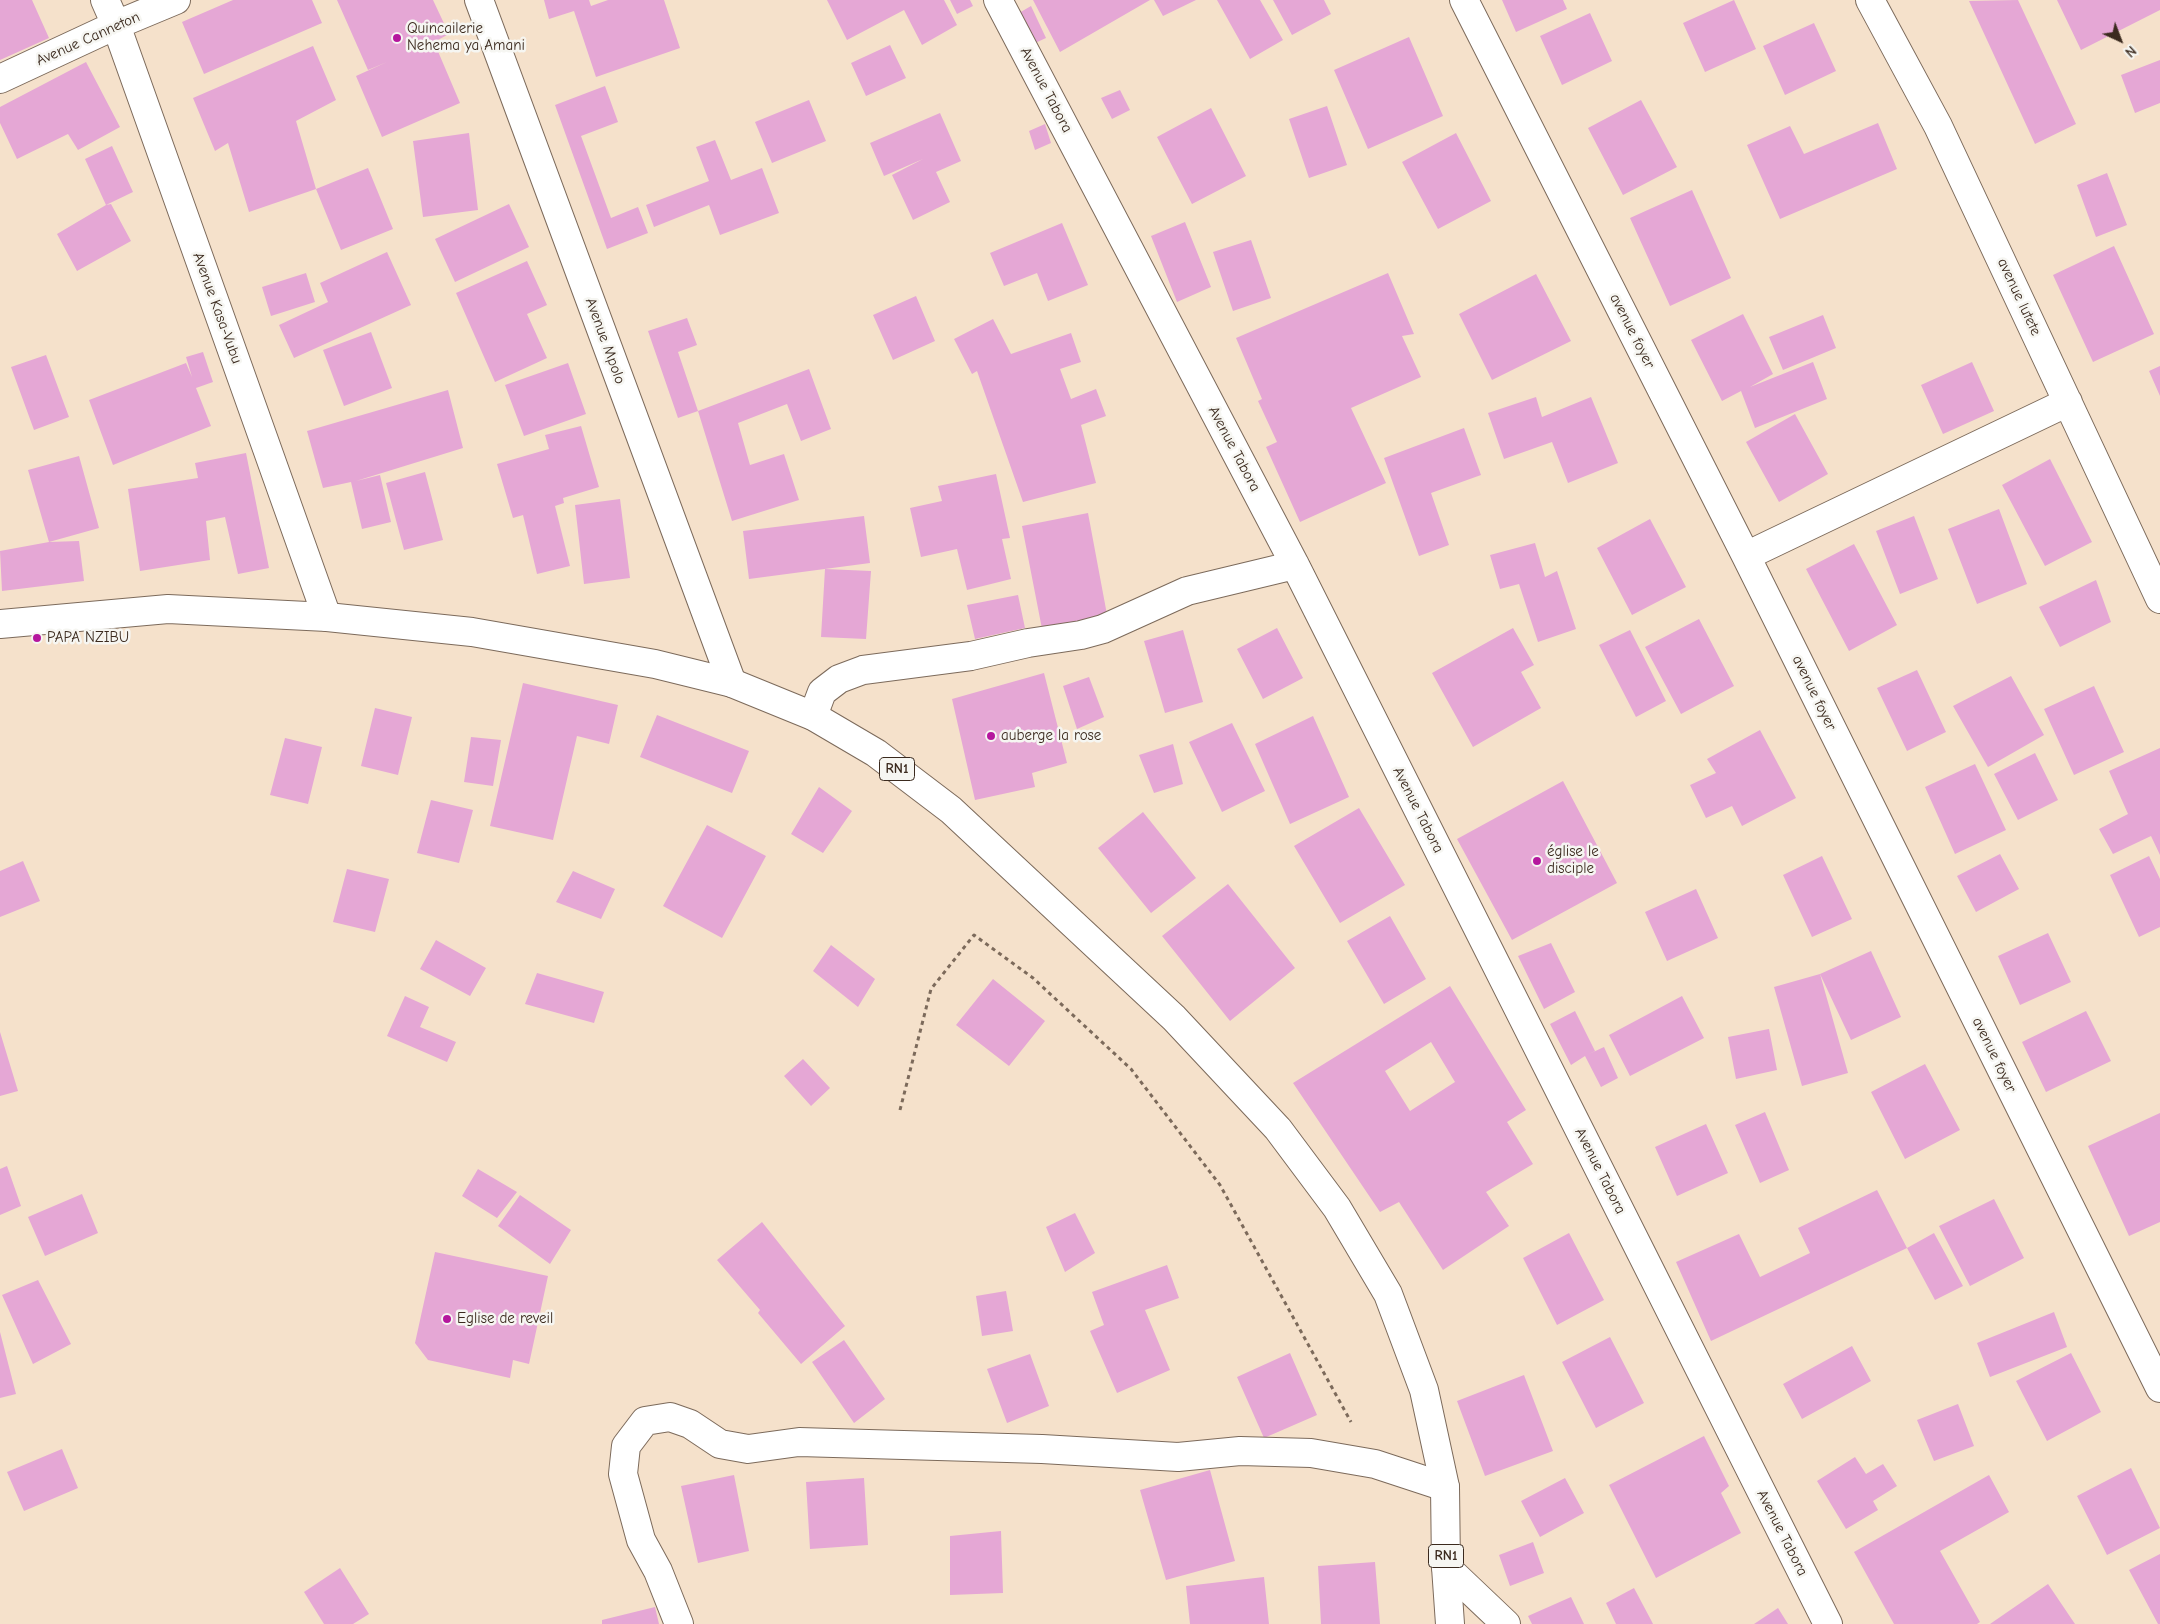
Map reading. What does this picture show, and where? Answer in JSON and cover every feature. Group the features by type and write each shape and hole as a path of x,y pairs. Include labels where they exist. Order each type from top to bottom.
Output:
{"main road":[{"name":"Avenue Kasa-Vubu","path":"105,0 116,25 327,618"},
{"name":"Avenue Canneton","path":"0,79 116,25 176,0"},
{"name":"Avenue Mpolo","path":"479,0 732,683"},
{"name":"Avenue Tabora","path":"998,0 1295,565 1828,1624"},
{"name":"avenue foyer","path":"1464,0 1746,556 2160,1388"},
{"name":"avenue lutete","path":"1870,0 1938,126 2160,599"},
{"path":"1746,556 2068,402"},
{"path":"814,716 822,692 839,679 863,670 971,656 1028,643 1081,635 1103,629 1187,591 1295,565"},
{"name":"RN1","path":"0,624 168,609 327,618 472,632 655,664 732,683 814,716 876,753 952,810 1174,1018 1278,1129 1336,1208 1388,1294 1424,1390 1445,1487 1446,1567 1450,1624"},
{"path":"679,1624 658,1571 641,1540 623,1474 626,1446 645,1422 670,1417 690,1424 720,1444 748,1449 799,1442 1042,1449 1178,1457 1240,1451 1310,1453 1375,1464 1445,1487"},
{"path":"1446,1567 1506,1624"}],"path":[{"path":"900,1110 931,989 974,935 1033,978 1131,1069 1220,1185 1375,1464"}],"building":[{"path":"0,0 32,0 49,38 0,60"},
{"path":"233,0 312,0 322,23 204,74 182,22"},
{"path":"337,0 433,0 449,34 434,42 460,103 382,137 356,76 387,62 368,70"},
{"path":"544,0 589,0 591,6 608,0 664,0 680,48 596,77 574,11 549,19"},
{"path":"827,0 944,0 957,25 922,45 904,10 847,40"},
{"path":"950,0 970,0 973,6 957,14"},
{"path":"1033,0 1150,0 1060,52"},
{"path":"1154,0 1196,0 1163,16"},
{"path":"1217,0 1260,0 1283,40 1250,59"},
{"path":"1273,0 1324,0 1331,14 1292,35"},
{"path":"1502,0 1563,0 1567,9 1516,32"},
{"path":"1734,0 1756,49 1705,72 1683,23"},
{"path":"2018,0 2076,124 2035,144 1969,1"},
{"path":"2057,0 2160,0 2160,10 2081,50"},
{"path":"1031,6 1046,38 1033,44 1019,13"},
{"path":"1590,13 1612,61 1562,85 1540,36"},
{"path":"1814,23 1836,71 1785,95 1763,46"},
{"path":"1409,37 1443,116 1368,149 1334,70"},
{"path":"890,45 906,78 866,96 851,63"},
{"path":"313,46 336,100 296,121 316,189 249,212 228,143 215,151 193,98"},
{"path":"2160,60 2160,103 2135,113 2121,75"},
{"path":"86,62 120,127 78,150 68,134 17,159 0,123 0,107"},
{"path":"605,86 618,122 581,136 611,218 638,207 648,233 607,249 555,105"},
{"path":"1120,90 1130,110 1112,119 1101,98"},
{"path":"809,100 826,141 772,163 755,122"},
{"path":"1641,100 1677,167 1623,195 1588,128"},
{"path":"1327,106 1347,165 1309,178 1289,119"},
{"path":"1211,108 1246,176 1192,204 1157,137"},
{"path":"940,113 961,161 936,172 950,202 913,220 892,175 923,159 884,176 870,143"},
{"path":"1878,123 1897,169 1780,219 1747,145 1790,126 1804,154"},
{"path":"1045,124 1051,143 1035,150 1029,131"},
{"path":"469,133 478,210 423,217 413,141"},
{"path":"1456,133 1491,201 1438,229 1402,162"},
{"path":"715,140 731,180 762,168 779,213 720,235 709,205 654,227 646,205 709,181 696,147"},
{"path":"112,146 133,192 106,205 85,159"},
{"path":"368,168 393,229 341,250 316,189"},
{"path":"2107,173 2127,225 2096,237 2077,185"},
{"path":"1692,190 1731,278 1670,306 1630,218"},
{"path":"111,204 131,241 77,271 57,234 106,205"},
{"path":"509,204 529,247 455,282 435,239"},
{"path":"1185,222 1211,287 1177,302 1151,236"},
{"path":"1062,223 1088,285 1048,301 1037,273 1004,286 990,253"},
{"path":"1251,240 1271,298 1233,311 1213,252"},
{"path":"2114,246 2154,334 2093,362 2053,275"},
{"path":"387,252 411,305 294,358 279,325 328,302 320,283"},
{"path":"527,261 547,305 527,314 547,358 495,382 456,293"},
{"path":"306,273 315,302 271,316 262,287"},
{"path":"1388,273 1414,334 1402,336 1421,377 1351,408 1386,483 1300,522 1266,447 1277,442 1258,401 1262,399 1236,338"},
{"path":"1536,274 1571,341 1492,380 1459,314"},
{"path":"916,296 935,341 893,360 873,315"},
{"path":"1743,314 1773,374 1750,387 1813,362 1827,399 1755,428 1741,391 1722,401 1691,340"},
{"path":"1823,315 1836,348 1783,370 1769,337"},
{"path":"687,318 697,345 678,352 698,411 678,418 648,331"},
{"path":"993,319 1011,354 1071,333 1081,362 1060,369 1071,399 1096,389 1106,416 1081,425 1096,483 1023,502 977,371 972,374 954,339"},
{"path":"371,332 392,388 344,406 323,350"},
{"path":"203,352 213,382 196,388 211,426 113,465 89,400 186,363 192,377 186,357"},
{"path":"46,355 69,417 34,430 11,367"},
{"path":"1972,362 1994,411 1943,434 1921,385"},
{"path":"568,363 586,414 524,436 505,385"},
{"path":"2160,366 2160,396 2149,371"},
{"path":"809,369 831,429 801,441 787,404 738,423 750,465 784,454 799,500 732,521 698,411"},
{"path":"448,390 463,448 356,481 380,475 391,522 362,529 351,482 323,488 307,431"},
{"path":"1536,397 1542,417 1591,397 1618,463 1568,483 1552,442 1504,459 1488,413"},
{"path":"1795,414 1828,474 1779,502 1746,442"},
{"path":"581,426 599,487 563,498 564,503 555,506 570,566 537,574 523,515 513,518 497,464 549,449 545,435"},
{"path":"1464,428 1481,475 1431,493 1449,545 1419,556 1384,458"},
{"path":"246,453 269,568 238,574 225,517 206,521 210,560 140,571 128,489 198,478 195,463"},
{"path":"79,456 99,528 49,542 28,470"},
{"path":"2050,459 2092,542 2045,566 2002,485"},
{"path":"425,472 443,540 404,550 386,483"},
{"path":"996,474 1010,538 1002,539 1011,579 967,590 957,549 921,557 910,508 942,501 938,486"},
{"path":"620,499 630,578 584,584 575,505"},
{"path":"1999,509 2027,584 1977,604 1948,529"},
{"path":"1088,513 1108,620 1043,634 1022,526"},
{"path":"864,516 870,563 749,579 743,531"},
{"path":"1914,516 1938,579 1900,594 1876,531"},
{"path":"1650,519 1686,587 1632,615 1597,548"},
{"path":"79,541 84,581 2,591 0,551 49,542"},
{"path":"1535,543 1545,577 1557,571 1576,629 1538,642 1519,584 1500,589 1490,555"},
{"path":"1854,544 1897,625 1849,651 1806,569"},
{"path":"825,569 871,571 866,639 821,637"},
{"path":"2096,580 2111,622 2060,647 2039,607"},
{"path":"1018,595 1025,628 975,639 967,605"},
{"path":"1699,619 1734,686 1681,714 1645,647"},
{"path":"1277,628 1303,678 1263,699 1237,649"},
{"path":"1513,628 1534,665 1521,672 1541,708 1473,747 1432,673"},
{"path":"1183,630 1203,702 1165,713 1144,641"},
{"path":"1630,630 1666,701 1636,717 1599,645"},
{"path":"1917,670 1946,732 1907,751 1877,688"},
{"name":"auberge la rose","path":"1044,673 1067,763 1032,773 1035,787 975,800 952,699"},
{"path":"2011,676 2044,735 1988,767 1953,706"},
{"path":"1089,677 1104,717 1077,729 1063,686"},
{"path":"523,683 618,705 609,744 577,736 553,840 490,826"},
{"path":"2094,686 2124,752 2074,775 2044,709"},
{"path":"375,708 412,717 398,775 361,766"},
{"path":"657,715 749,751 732,793 640,757"},
{"path":"1313,716 1349,797 1290,824 1255,744"},
{"path":"1232,723 1265,791 1222,812 1189,742"},
{"path":"1760,730 1796,798 1742,826 1732,806 1706,818 1690,785 1716,773 1707,759"},
{"path":"471,737 501,740 493,786 464,782"},
{"path":"285,738 322,747 308,804 270,795"},
{"path":"1173,744 1183,784 1154,793 1139,755"},
{"path":"2160,748 2160,855 2151,836 2113,854 2099,829 2128,814 2109,771"},
{"path":"2035,753 2058,800 2018,820 1994,774"},
{"path":"1975,764 2006,830 1955,854 1925,787"},
{"name":"église le disciple","path":"1563,781 1617,883 1512,940 1457,839"},
{"path":"819,787 852,811 823,853 791,834"},
{"path":"431,800 473,810 459,863 417,853"},
{"path":"1359,808 1405,885 1340,923 1294,846"},
{"path":"1143,812 1196,878 1151,913 1098,848"},
{"path":"707,825 766,856 722,938 663,906"},
{"path":"2000,854 2019,889 1976,912 1957,876"},
{"path":"1822,856 1852,919 1812,937 1783,875"},
{"path":"2149,856 2160,879 2160,927 2139,937 2110,875"},
{"path":"23,861 40,901 0,917 0,871"},
{"path":"347,869 389,879 375,932 333,922"},
{"path":"573,871 615,889 601,919 556,902"},
{"path":"1228,884 1295,968 1230,1021 1162,936"},
{"path":"1696,889 1718,938 1667,961 1645,912"},
{"path":"1390,916 1426,979 1384,1004 1347,941"},
{"path":"2048,933 2071,982 2020,1005 1998,956"},
{"path":"436,940 486,968 470,996 420,969"},
{"path":"1551,943 1575,992 1544,1009 1518,956"},
{"path":"831,945 875,979 858,1007 813,971"},
{"path":"1871,951 1901,1017 1851,1040 1820,974"},
{"path":"537,973 604,992 594,1023 525,1004"},
{"path":"1820,974 1848,1073 1802,1086 1774,987"},
{"path":"993,979 1045,1021 1009,1066 956,1025"},
{"path":"1450,986 1526,1110 1507,1122 1533,1164 1486,1192 1509,1226 1443,1270 1399,1202 1380,1212 1293,1083","holes":["1431,1042 1455,1082 1410,1111 1385,1071"]},
{"path":"405,996 429,1007 420,1027 456,1042 447,1062 387,1036"},
{"path":"1682,996 1704,1038 1630,1076 1609,1035"},
{"path":"1575,1011 1595,1051 1589,1054 1604,1047 1618,1078 1601,1087 1585,1056 1571,1065 1550,1024"},
{"path":"2086,1011 2111,1061 2046,1092 2022,1042"},
{"path":"1769,1029 1777,1070 1736,1079 1728,1037"},
{"path":"0,1032 18,1091 0,1096"},
{"path":"803,1059 830,1088 811,1106 784,1076"},
{"path":"1925,1064 1960,1130 1905,1159 1871,1092"},
{"path":"1765,1112 1789,1170 1760,1183 1735,1125"},
{"path":"2160,1113 2160,1222 2129,1236 2088,1146"},
{"path":"1706,1124 1728,1173 1677,1196 1655,1147"},
{"path":"7,1166 21,1206 0,1215 0,1169"},
{"path":"478,1169 517,1192 497,1218 462,1196"},
{"path":"1877,1190 1907,1248 1711,1341 1676,1262 1739,1234 1760,1277 1810,1253 1798,1228"},
{"path":"82,1194 98,1233 45,1256 28,1217"},
{"path":"520,1195 571,1230 550,1264 498,1226"},
{"path":"1994,1199 2024,1258 1970,1286 1939,1226"},
{"path":"1075,1213 1095,1253 1065,1272 1046,1227"},
{"path":"762,1222 845,1326 801,1364 758,1313 760,1310 717,1260"},
{"path":"1569,1233 1604,1300 1557,1325 1523,1258"},
{"path":"1934,1233 1963,1286 1935,1300 1907,1248"},
{"path":"435,1252 548,1276 529,1364 513,1360 510,1378 428,1360 415,1343"},
{"path":"1167,1265 1179,1298 1145,1310 1170,1370 1117,1393 1090,1331 1104,1325 1092,1292"},
{"path":"38,1280 71,1344 33,1364 2,1295"},
{"path":"1006,1291 1013,1331 982,1336 976,1296"},
{"path":"2054,1312 2067,1347 1990,1377 1977,1343"},
{"path":"0,1332 16,1394 0,1398"},
{"path":"1610,1337 1644,1403 1596,1428 1562,1362"},
{"path":"844,1340 885,1399 854,1423 812,1362"},
{"path":"1852,1346 1871,1381 1802,1419 1783,1384"},
{"path":"1290,1353 1317,1415 1264,1438 1237,1377"},
{"path":"2071,1353 2101,1412 2047,1441 2016,1381"},
{"path":"1030,1354 1049,1406 1007,1423 987,1369"},
{"path":"1524,1375 1553,1451 1485,1476 1457,1401"},
{"path":"1958,1404 1974,1446 1934,1461 1917,1420"},
{"path":"1704,1436 1729,1486 1721,1493 1741,1533 1656,1578 1609,1485"},
{"path":"62,1449 78,1488 24,1511 7,1472"},
{"path":"1855,1457 1866,1474 1883,1464 1897,1486 1873,1501 1878,1510 1846,1529 1817,1481"},
{"path":"2131,1468 2160,1528 2107,1555 2077,1496"},
{"path":"1210,1470 1235,1561 1166,1580 1140,1490"},
{"path":"734,1475 749,1551 698,1563 681,1486"},
{"path":"1989,1475 2009,1512 1940,1551 1980,1622 1977,1624 1894,1624 1854,1552"},
{"path":"864,1478 868,1545 810,1549 806,1482"},
{"path":"1565,1478 1584,1513 1540,1537 1521,1501"},
{"path":"1001,1531 1003,1593 950,1595 950,1536"},
{"path":"1533,1542 1544,1573 1510,1586 1499,1555"},
{"path":"2160,1554 2160,1624 2158,1624 2129,1570"},
{"path":"1375,1562 1380,1624 1321,1624 1318,1566"},
{"path":"340,1568 369,1614 353,1624 324,1624 304,1592"},
{"path":"1264,1577 1269,1624 1190,1624 1186,1586"},
{"path":"2048,1584 2075,1624 1990,1624"},
{"path":"1634,1588 1653,1624 1616,1624 1606,1603"},
{"path":"1571,1597 1584,1624 1532,1624 1528,1616"},
{"path":"655,1607 659,1624 602,1624 602,1620"},
{"path":"1778,1608 1788,1624 1754,1624"}],"place":[{"name":"Quincailerie Nehema ya Amani","path":"397,38"},
{"name":"PAPA NZIBU","path":"37,638"},
{"name":"auberge la rose","path":"991,736"},
{"name":"église le disciple","path":"1537,861"},
{"name":"Eglise de reveil","path":"447,1319"}]}
